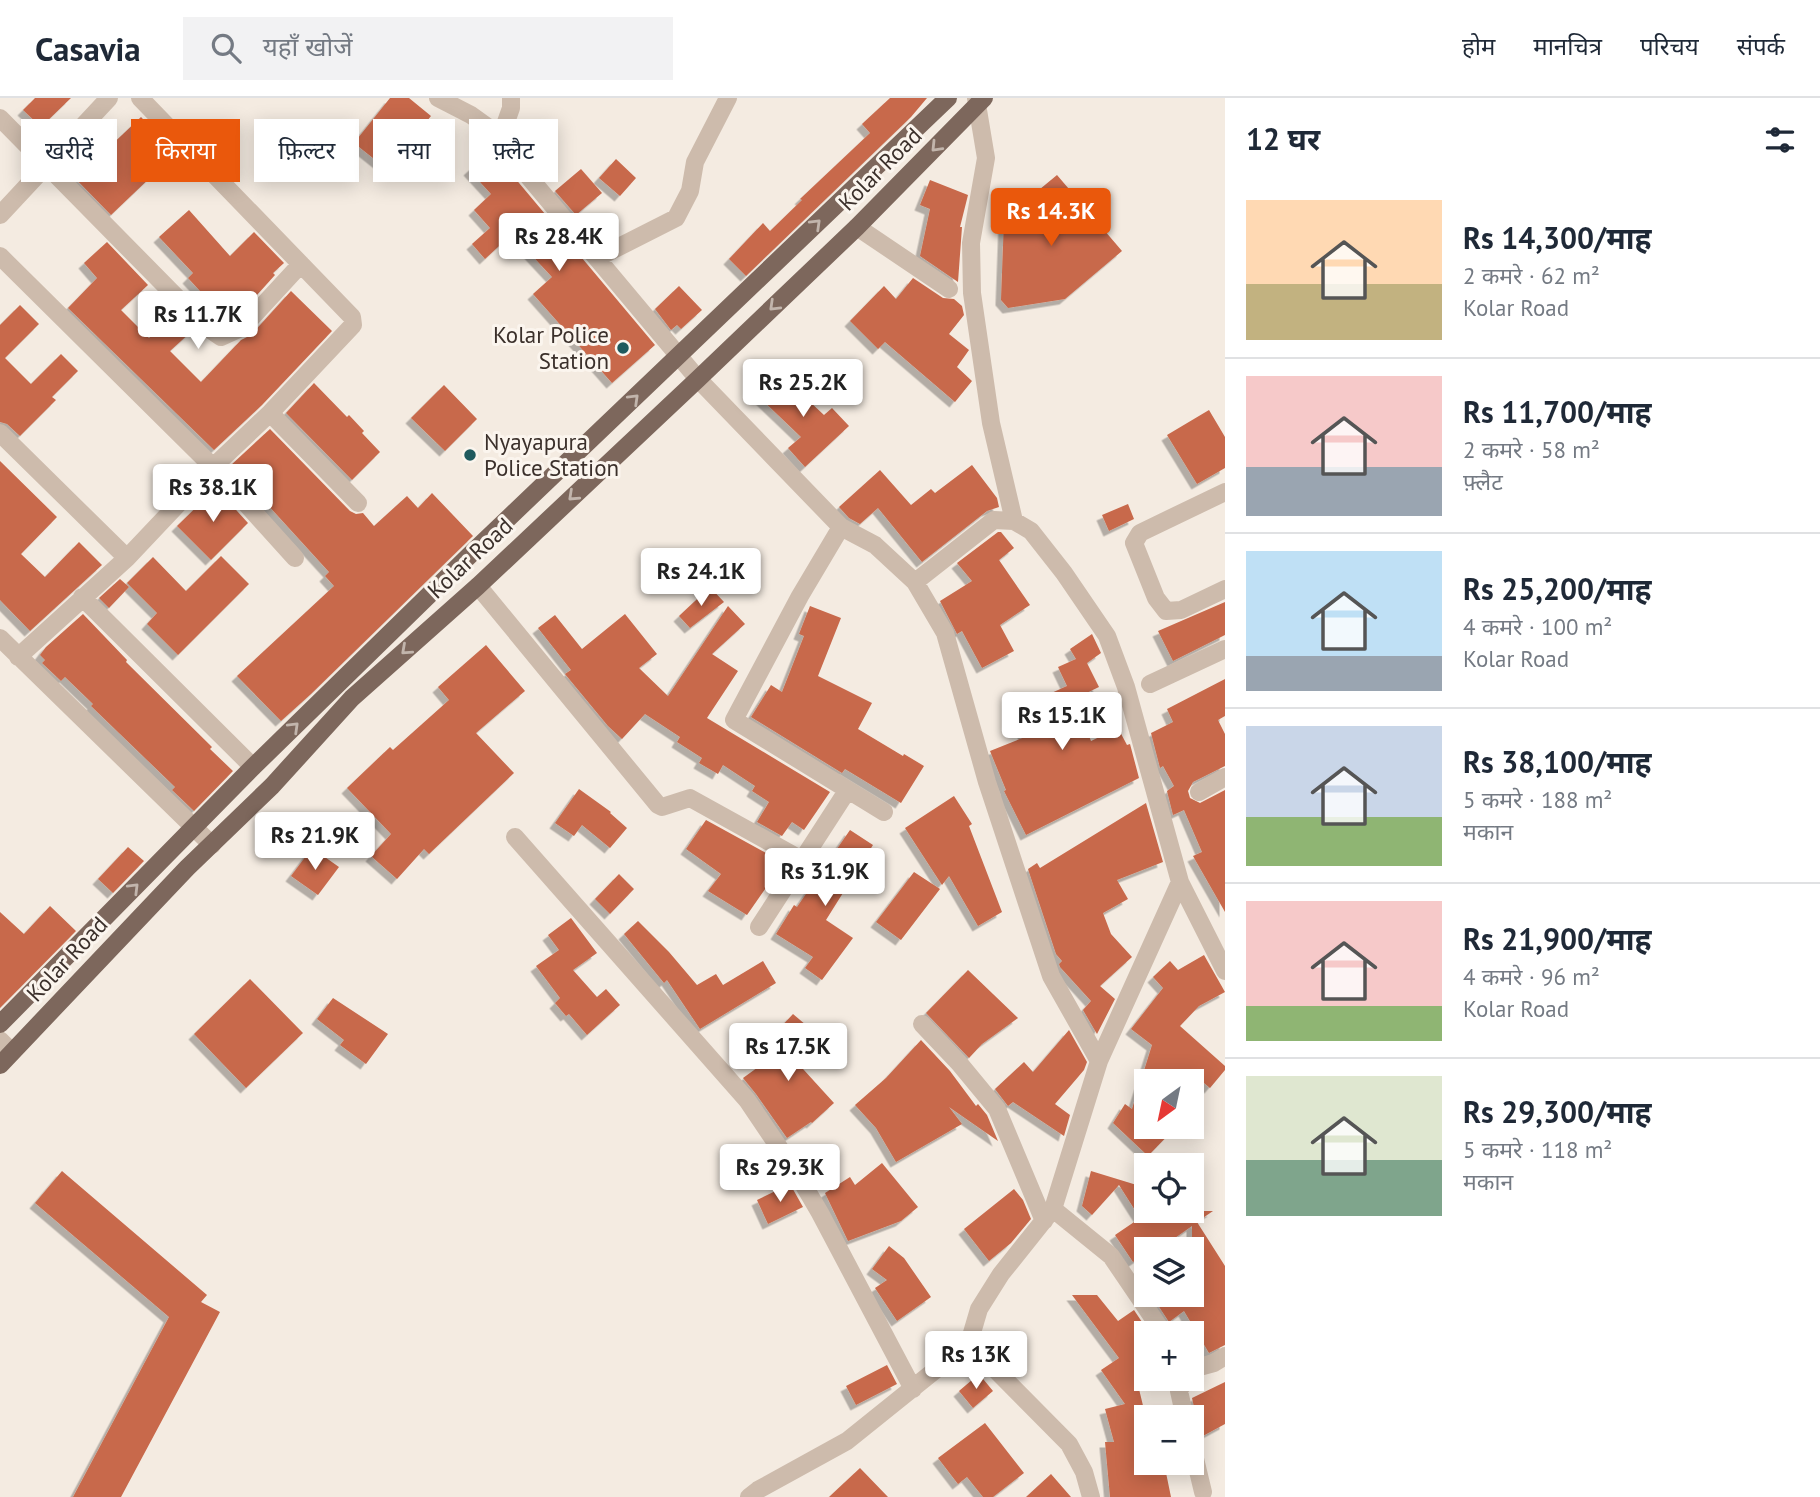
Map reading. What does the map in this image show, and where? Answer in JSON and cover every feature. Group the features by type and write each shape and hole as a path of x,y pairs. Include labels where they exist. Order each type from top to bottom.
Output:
{"main road":[{"name":"Kolar Road","path":"0,1024 253,767 499,527 948,98"},
{"name":"Kolar Road","path":"4,1052 272,786 352,698 478,586 858,227 979,100"},
{"path":"499,527 518,548"}],"street":[{"path":"90,119 109,98"},
{"path":"18,657 127,558 213,467 270,414 353,325 352,317 140,98"},
{"path":"506,119 511,98"},
{"path":"597,258 676,218 690,191 695,162 728,98"},
{"path":"441,100 477,119"},
{"path":"979,100 986,158 971,243 972,293 990,423 1014,521"},
{"path":"0,118 21,140"},
{"path":"0,215 31,182"},
{"path":"62,182 205,326 222,337 243,327 300,264"},
{"path":"535,182 698,379 841,527 875,545 915,582 945,633 987,782 1051,976 1099,1061"},
{"path":"858,227 949,289"},
{"path":"0,257 213,467 295,558"},
{"path":"270,414 358,503"},
{"path":"0,433 127,558"},
{"path":"1225,492 1140,533 1134,543 1156,598 1166,611 1181,610 1225,589"},
{"path":"915,582 994,520 1014,521 1031,531 1056,562 1107,636 1126,687 1180,882 1225,971"},
{"path":"841,527 800,596 734,720 884,812"},
{"path":"478,586 658,805 662,807 690,798 802,860"},
{"path":"82,597 253,767"},
{"path":"0,638 212,845"},
{"path":"1150,684 1225,649"},
{"path":"1199,792 1225,777"},
{"path":"759,928 847,791"},
{"path":"515,837 747,1100 820,1213 913,1389"},
{"path":"749,1497 847,1441 969,1343 979,1309 1001,1274 1048,1215 1099,1061 1180,882"},
{"path":"922,1024 997,1109 1048,1215 1111,1256 1155,1321"},
{"path":"969,1343 1069,1444 1084,1472 1091,1497"},
{"path":"1204,1366 1225,1356"},
{"path":"1199,1475 1203,1492"}],"building":[{"path":"35,98 71,98 49,119 33,119 23,110"},
{"path":"390,98 409,98 431,116 429,119 373,119"},
{"path":"890,98 927,98 911,117 746,276 729,259 763,223 770,231 870,133 862,124"},
{"path":"373,119 373,158 359,147 359,137"},
{"path":"131,126 131,182 146,182 111,215 79,182 117,182 117,140"},
{"path":"616,159 636,178 620,196 599,178"},
{"path":"581,169 602,193 576,215 555,191"},
{"path":"1057,175 1122,251 1065,299 1008,308 1001,300 1004,219"},
{"path":"930,180 968,195 960,227 958,282 920,256 930,209 920,205"},
{"path":"480,182 518,182 655,345 612,383 533,294 552,277 512,234 485,259 472,244 490,228 474,210 491,194"},
{"path":"189,210 230,256 254,232 284,263 236,318 228,321 216,308 210,314 193,297 200,291 188,278 193,273 159,237"},
{"path":"107,242 148,285 121,310 149,338 176,313 193,330 170,351 201,382 241,340 251,335 291,291 332,331 262,405 214,450 68,308 97,278 84,263"},
{"path":"913,278 943,298 954,299 962,306 964,315 949,334 969,350 957,367 972,381 955,402 885,342 878,349 850,321 884,286 896,299"},
{"path":"679,286 702,310 681,329 677,325 671,330 655,309"},
{"path":"20,305 39,324 5,358 31,384 61,354 78,371 52,397 56,400 20,436 7,424 0,422 0,325"},
{"path":"779,373 824,415 832,408 849,426 805,467 788,448 801,437 757,395"},
{"path":"314,383 347,417 349,415 380,452 352,480 286,413"},
{"path":"444,385 477,419 445,451 411,418"},
{"path":"1209,410 1225,437 1225,468 1197,484 1167,435"},
{"path":"270,429 350,511 363,513 374,526 407,496 418,508 432,493 473,536 281,721 237,676 334,586 325,576 329,572 267,504 264,507 230,466"},
{"path":"0,461 57,517 21,554 45,577 79,542 102,565 30,631 0,600"},
{"path":"972,465 997,498 999,507 987,511 922,562 878,508 860,524 849,518 839,507 880,470 911,505 931,489 935,493"},
{"path":"216,488 248,523 211,560 177,526"},
{"path":"1128,504 1134,519 1109,531 1102,515"},
{"path":"1001,532 1014,548 999,560 1030,605 1000,625 1014,651 982,668 962,631 957,634 940,601 972,581 957,563"},
{"path":"221,556 249,584 178,655 147,624 157,613 127,583 153,557 186,591"},
{"path":"120,579 129,587 109,608 99,598"},
{"path":"710,587 724,602 690,628 679,616"},
{"path":"1225,602 1225,635 1173,661 1158,631"},
{"path":"728,606 745,624 712,654 738,671 707,718 830,792 804,830 792,822 782,836 757,822 769,802 752,791 755,786 723,765 718,774 699,763 702,758 677,742 680,737 645,714 622,739 565,674 571,670 538,628 555,615 582,649 625,614 657,654 639,668 668,696"},
{"path":"810,606 841,618 818,676 872,703 858,729 924,766 901,803 845,769 842,773 751,717 771,685 782,692 804,636 799,634"},
{"path":"83,614 233,771 194,811 172,790 175,787 91,706 93,704 65,677 61,681 42,663 45,660 40,655 46,647"},
{"path":"1092,634 1101,653 1087,663 1099,687 1074,699 1091,741 1118,728 1127,745 1130,744 1139,778 1026,835 1004,791 1006,790 990,751 1025,737 1013,710 1067,686 1058,667 1076,659 1070,649"},
{"path":"486,645 525,691 476,733 514,773 429,854 424,849 397,879 371,856 391,834 347,788 390,747 393,750 449,700 438,687"},
{"path":"1225,679 1225,716 1218,720 1225,734 1225,766 1193,782 1188,791 1190,798 1200,803 1225,790 1225,912 1193,856 1202,852 1184,810 1173,815 1167,791 1174,786 1163,766 1160,768 1151,733 1173,722 1167,709"},
{"path":"579,789 611,812 627,828 610,848 582,825 574,836 555,823"},
{"path":"954,796 972,824 969,826 1002,912 978,926 949,876 942,885 905,828"},
{"path":"1146,803 1163,862 1117,880 1128,899 1103,913 1111,934 1132,957 1100,986 1115,999 1097,1034 1083,1010 1091,1001 1060,967 1062,961 1056,954 1028,869 1037,863 1040,868"},
{"path":"706,820 777,859 767,875 772,879 747,915 708,891 721,874 686,849"},
{"path":"850,830 873,845 826,920 853,938 822,980 805,968 813,957 776,934 794,905 797,907"},
{"path":"128,847 144,861 113,893 98,879"},
{"path":"312,848 339,867 318,895 291,876"},
{"path":"914,872 940,889 901,940 876,922"},
{"path":"619,874 634,889 610,914 595,899"},
{"path":"50,906 76,931 0,1008 0,912 24,934"},
{"path":"571,918 597,953 573,970 597,997 606,989 620,1005 587,1035 569,1014 566,1016 555,1003 560,998 536,966 559,950 548,935"},
{"path":"638,921 697,985 716,974 723,985 763,961 776,983 700,1029 667,980 664,983 624,934"},
{"path":"1204,955 1225,992 1199,1006 1180,1026 1225,1066 1225,1070 1210,1088 1204,1083 1204,1069 1144,1069 1152,1045 1131,1029 1163,988 1153,977 1170,961 1178,970"},
{"path":"968,970 1018,1018 982,1044 969,1058 926,1013"},
{"path":"250,979 303,1033 246,1088 194,1034"},
{"path":"333,998 388,1034 366,1064 340,1045 344,1040 317,1019"},
{"path":"793,1014 806,1025 788,1045 798,1053 793,1058 834,1103 812,1123 787,1138 743,1078 772,1057 761,1048"},
{"path":"1069,1030 1087,1062 1084,1070 1055,1104 1070,1115 1064,1136 1013,1102 1008,1106 995,1089 1024,1062 1033,1072"},
{"path":"921,1040 950,1071 976,1106 978,1104 987,1115 998,1141 949,1107 962,1124 896,1162 876,1128 855,1105 886,1078"},
{"path":"1134,1103 1134,1139 1164,1139 1151,1153 1145,1153 1113,1123 1125,1104 1132,1109"},
{"path":"882,1163 918,1207 901,1221 848,1241 825,1193 850,1177 855,1185"},
{"path":"62,1171 207,1295 201,1302 220,1312 121,1497 73,1497 169,1317 35,1203"},
{"path":"1091,1171 1134,1184 1134,1209 1119,1185 1092,1215 1082,1206"},
{"path":"790,1184 803,1207 768,1224 757,1200"},
{"path":"1014,1189 1023,1200 1031,1219 1011,1243 989,1261 964,1229"},
{"path":"1134,1222 1198,1223 1225,1266 1225,1345 1209,1353 1204,1345 1204,1321 1190,1321 1184,1311 1168,1321 1159,1307 1204,1307 1204,1237 1192,1237 1192,1226 1176,1237 1134,1237 1133,1262 1115,1235"},
{"path":"889,1246 904,1258 931,1297 897,1321 875,1288 887,1280 872,1269"},
{"path":"1072,1295 1097,1295 1118,1321 1134,1310 1141,1321 1134,1321 1134,1391 1139,1391 1143,1405 1134,1405 1134,1475 1166,1475 1171,1497 1110,1497 1105,1442 1114,1442 1105,1409 1125,1404 1101,1370 1119,1358"},
{"path":"887,1365 897,1384 856,1405 846,1386"},
{"path":"979,1374 993,1391 973,1408 959,1391"},
{"path":"1225,1382 1225,1424 1204,1435 1204,1405 1194,1405 1192,1398"},
{"path":"985,1423 1024,1473 993,1497 983,1497 967,1477 958,1484 938,1458"},
{"path":"860,1468 888,1497 829,1497"},
{"path":"1051,1474 1071,1497 1026,1497"}],"place":[{"name":"Kolar Police Station","path":"623,348"},
{"name":"Nyayapura Police Station","path":"470,455"}]}
